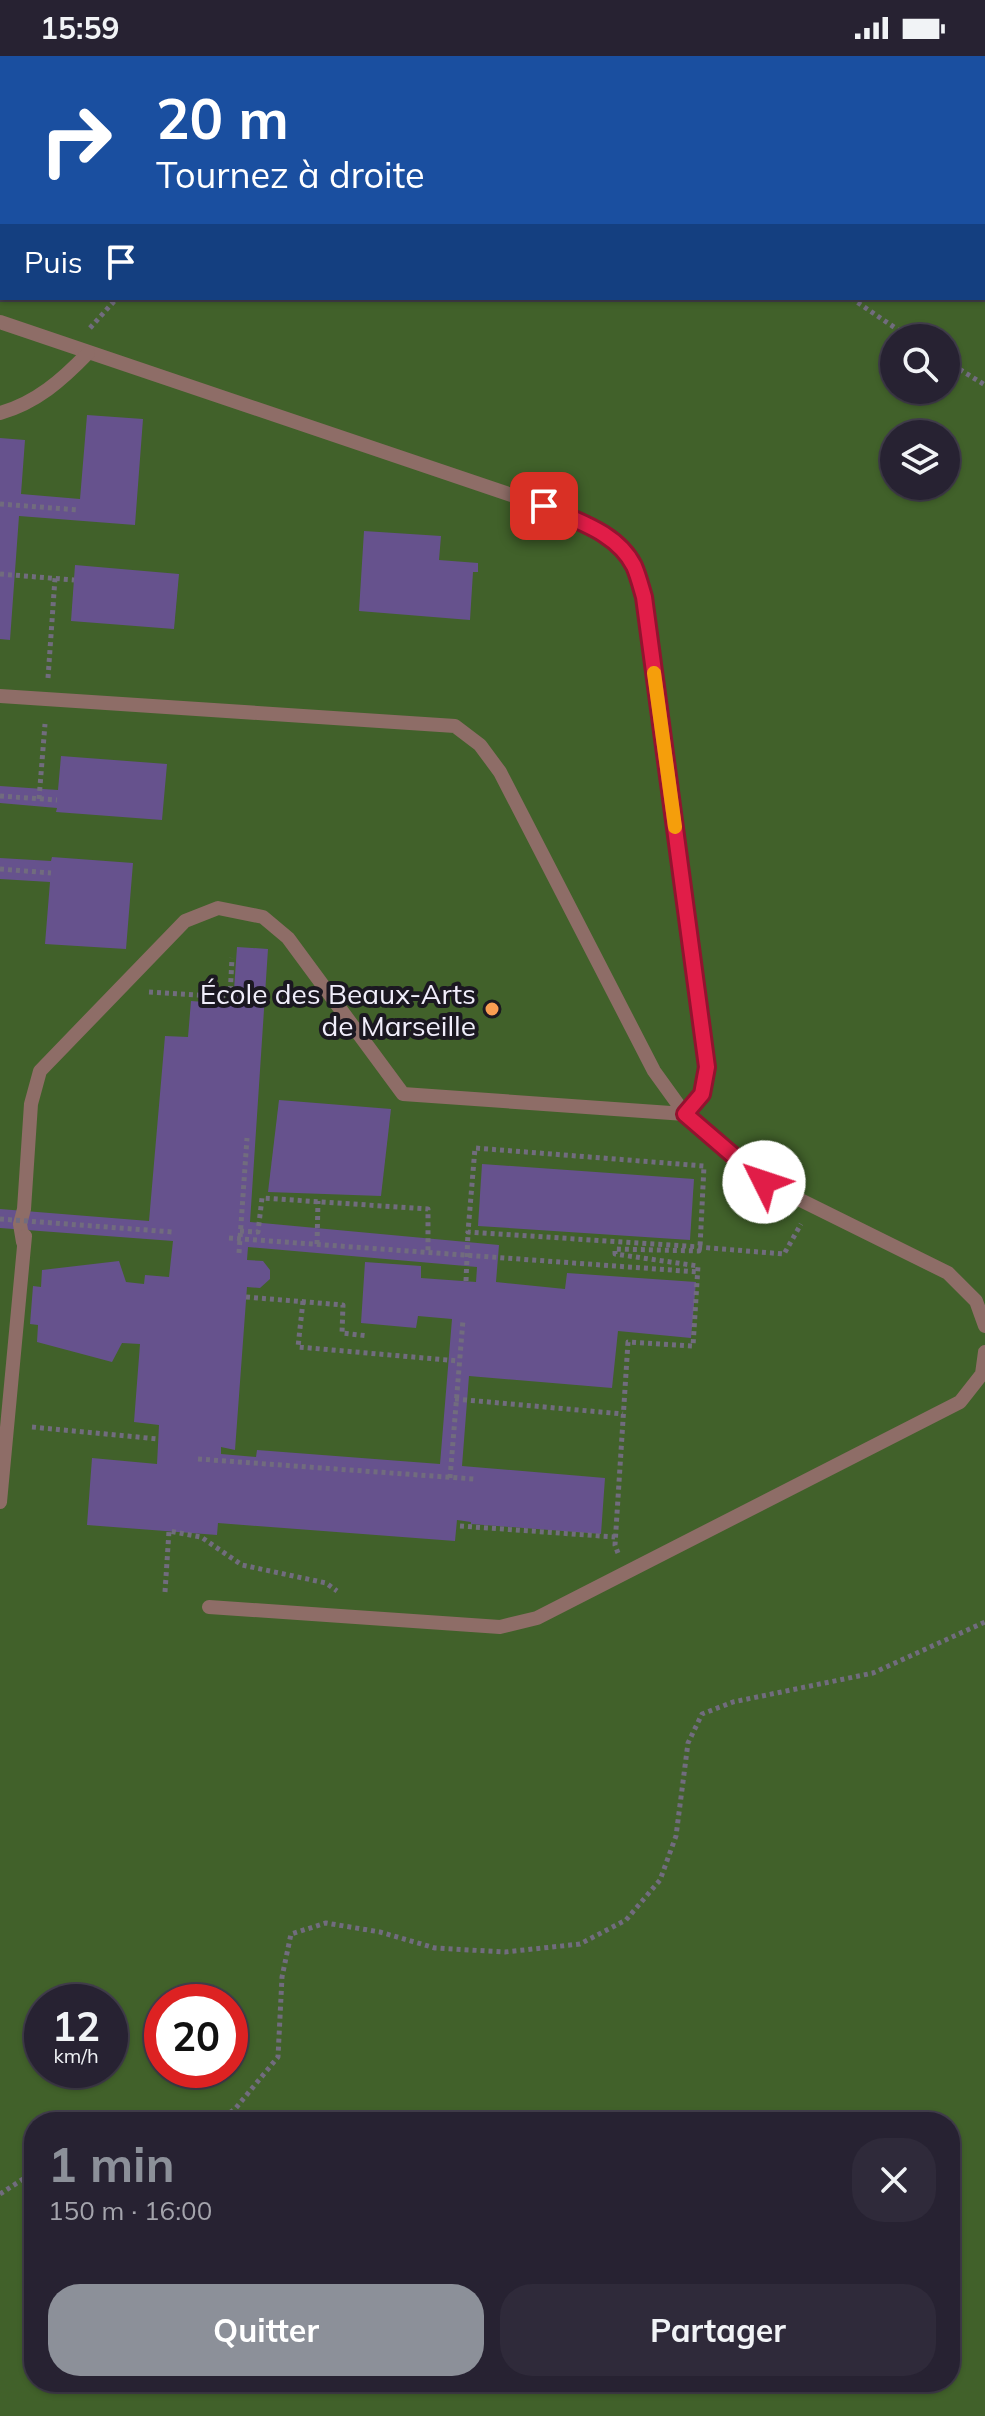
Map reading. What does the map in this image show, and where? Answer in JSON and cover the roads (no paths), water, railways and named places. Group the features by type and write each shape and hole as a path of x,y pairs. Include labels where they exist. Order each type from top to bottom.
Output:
{"lane":[{"path":"0,322 544,506 611,538 633,565 644,597 707,1067 702,1094 685,1114"},
{"path":"0,413 35,400 68,374 88,353"},
{"path":"0,696 455,726 480,745 500,772 654,1071 685,1114 764,1182 948,1273 976,1301 985,1326"},
{"path":"0,1502 23,1242 20,1224 24,1209 31,1104 40,1071 185,921 218,908 263,917 288,938 403,1094 685,1114"},
{"path":"209,1607 500,1627 537,1618 960,1402 982,1374 985,1352"}],"place":[{"name":"École des Beaux-Arts de Marseille","path":"492,1009"}]}
